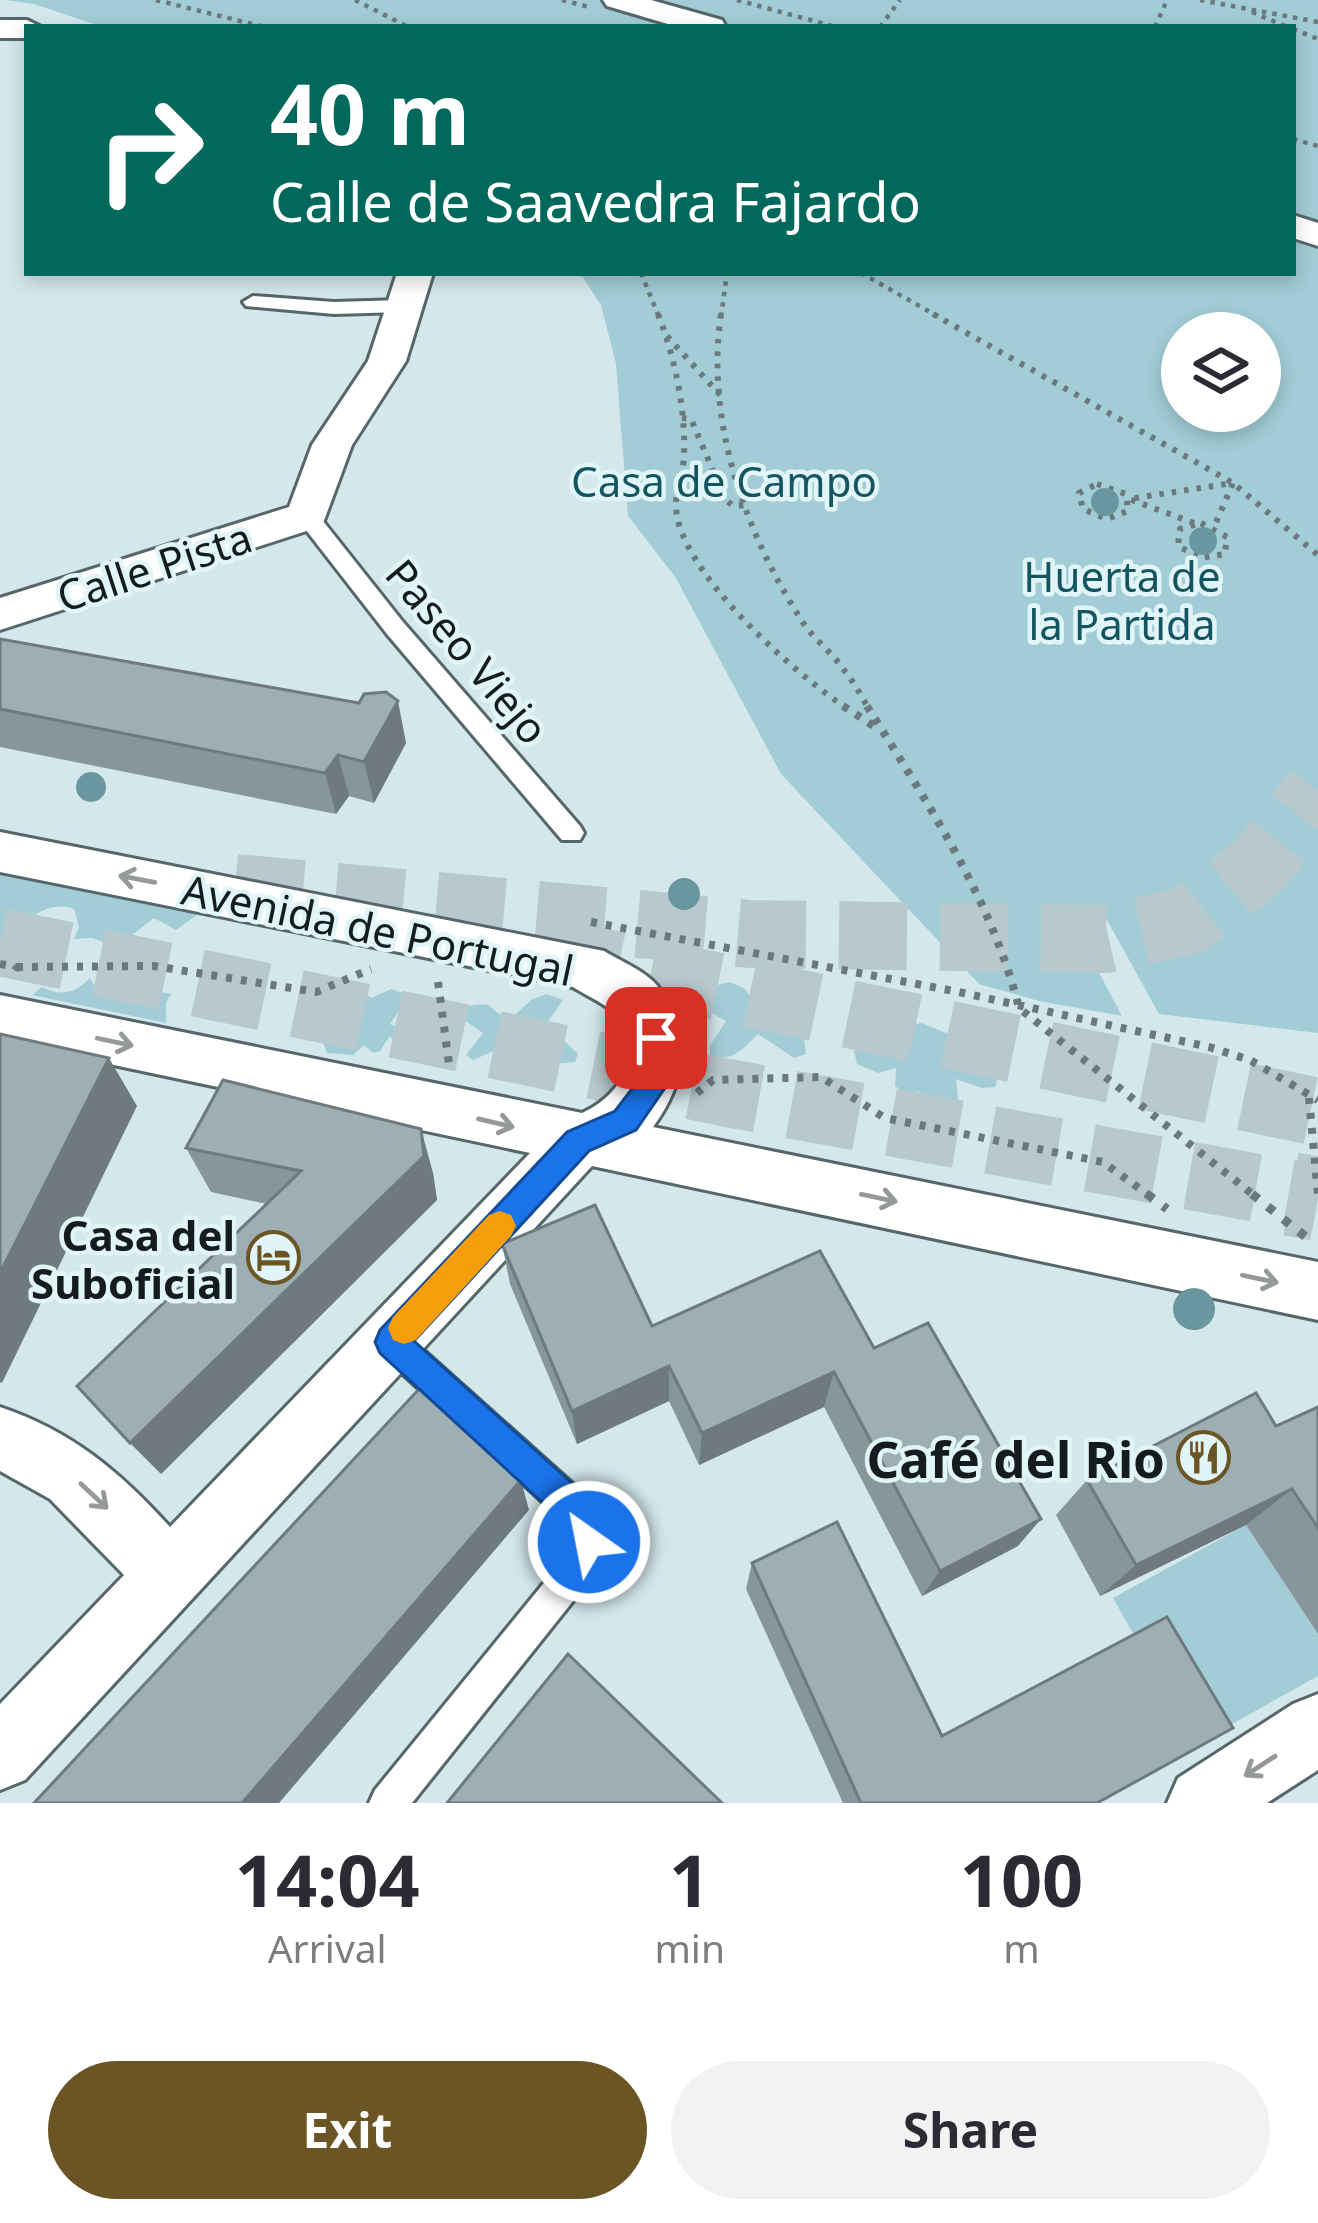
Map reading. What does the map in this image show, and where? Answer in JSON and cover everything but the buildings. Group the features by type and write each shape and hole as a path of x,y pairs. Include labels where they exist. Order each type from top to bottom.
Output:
{"street":[{"path":"618,0 702,24"},
{"path":"308,517 332,446 387,361 409,289"},
{"name":"Calle Pista","path":"0,614 308,517"},
{"name":"Avenida de Portugal","path":"0,853 585,967 639,1001 656,1038 652,1085 626,1120 578,1142 0,1755"},
{"path":"9,993 578,1142 782,1178 1318,1292"},
{"path":"0,1439 30,1447 90,1490 170,1577"},
{"path":"1203,1803 1318,1729"}],"lane":[{"path":"253,302 334,308 409,289"},
{"name":"Paseo Viejo","path":"308,517 571,833"},
{"path":"388,1803 578,1569 589,1542 581,1514 391,1342"}],"path":[{"path":"156,0 253,24"},
{"path":"356,0 402,24"},
{"path":"737,0 825,24"},
{"path":"1200,0 1318,22"},
{"path":"1229,0 1281,24"},
{"path":"642,276 666,334 682,418 684,458 675,507 701,570 761,639 881,732"},
{"path":"726,276 717,324 729,467 804,626 844,669 940,823 1008,964 1019,1008 1318,1247"},
{"path":"866,276 1233,483 1318,555"},
{"path":"666,334 723,398"},
{"path":"682,418 692,422 725,499 733,506 745,505"},
{"path":"1129,499 1233,483"},
{"path":"1214,527 1233,483"},
{"path":"1129,499 1128,511 1107,519 1089,514 1078,498 1083,489 1096,484 1113,486 1129,499 1214,527 1227,537 1229,549 1219,558 1184,551 1176,540 1180,529 1194,523"},
{"path":"579,920 1019,1008 1250,1060 1314,1099 1318,1195"},
{"path":"9,993 154,966 316,992 374,969"},
{"path":"418,978 457,984"},
{"path":"438,982 451,1073"},
{"path":"682,1105 713,1080 821,1078 885,1118 1103,1162 1175,1215"}],"green space":[{"name":"Huerta de la Partida","path":"4,0 1318,0 1318,1033 1159,1014 1107,920 1076,929 1122,1016 979,984 781,774 676,578 628,516 616,364 601,305 582,276 1296,276 1296,24 94,24 34,4"},
{"path":"0,870 204,910 176,930 154,918 117,947 92,938 74,939 79,927 74,909 63,907 43,910 0,939"},
{"path":"146,975 153,991 172,994 166,1002 166,1023 32,995 42,987 68,992 90,978 98,992 124,994"},
{"path":"730,982 744,988 755,1003 786,985 810,988 817,995 812,1006 789,1016 803,1031 806,1054 794,1058 758,1034 731,1056 710,1056 710,1046 726,1021 692,1002 693,991"},
{"path":"359,988 371,998 391,989 403,993 405,1002 390,1024 416,1037 417,1048 400,1047 390,1036 373,1053 364,1045 353,1055 327,1053 321,1038 339,1020 337,1001 342,992"},
{"path":"546,994 563,1000 542,1030 559,1036 578,1054 575,1062 554,1064 534,1047 517,1081 500,1077 496,1050 473,1060 466,1055 483,1033 464,1020 467,1006 487,1004 508,1021 531,1000"},
{"path":"921,1023 975,1044 999,1072 995,1087 956,1079 958,1099 948,1120 933,1118 918,1091 911,1097 895,1086 896,1068 878,1073 857,1064 854,1051 860,1038 877,1032 897,1043 909,1025"},
{"path":"1246,1525 1318,1634 1318,1676 1196,1744 1113,1598"}],"tunnel":[{"path":"235,888 750,934 1106,939 1190,920 1259,865 1318,791"},
{"path":"0,942 733,1094 1308,1197"},
{"path":"552,952 1318,1112"},
{"path":"1291,1194 1318,1199"}],"slow traffic":[{"path":"404,1328 500,1226"}],"place":[{"name":"Casa del Suboficial","path":"274,1258"},
{"name":"Café del Rio","path":"1204,1458"}],"route":[{"path":"589,1542 581,1514 391,1342 578,1142 626,1120 652,1085 656,1038"}],"park label":[{"name":"Casa de Campo","path":"724,480"}]}
